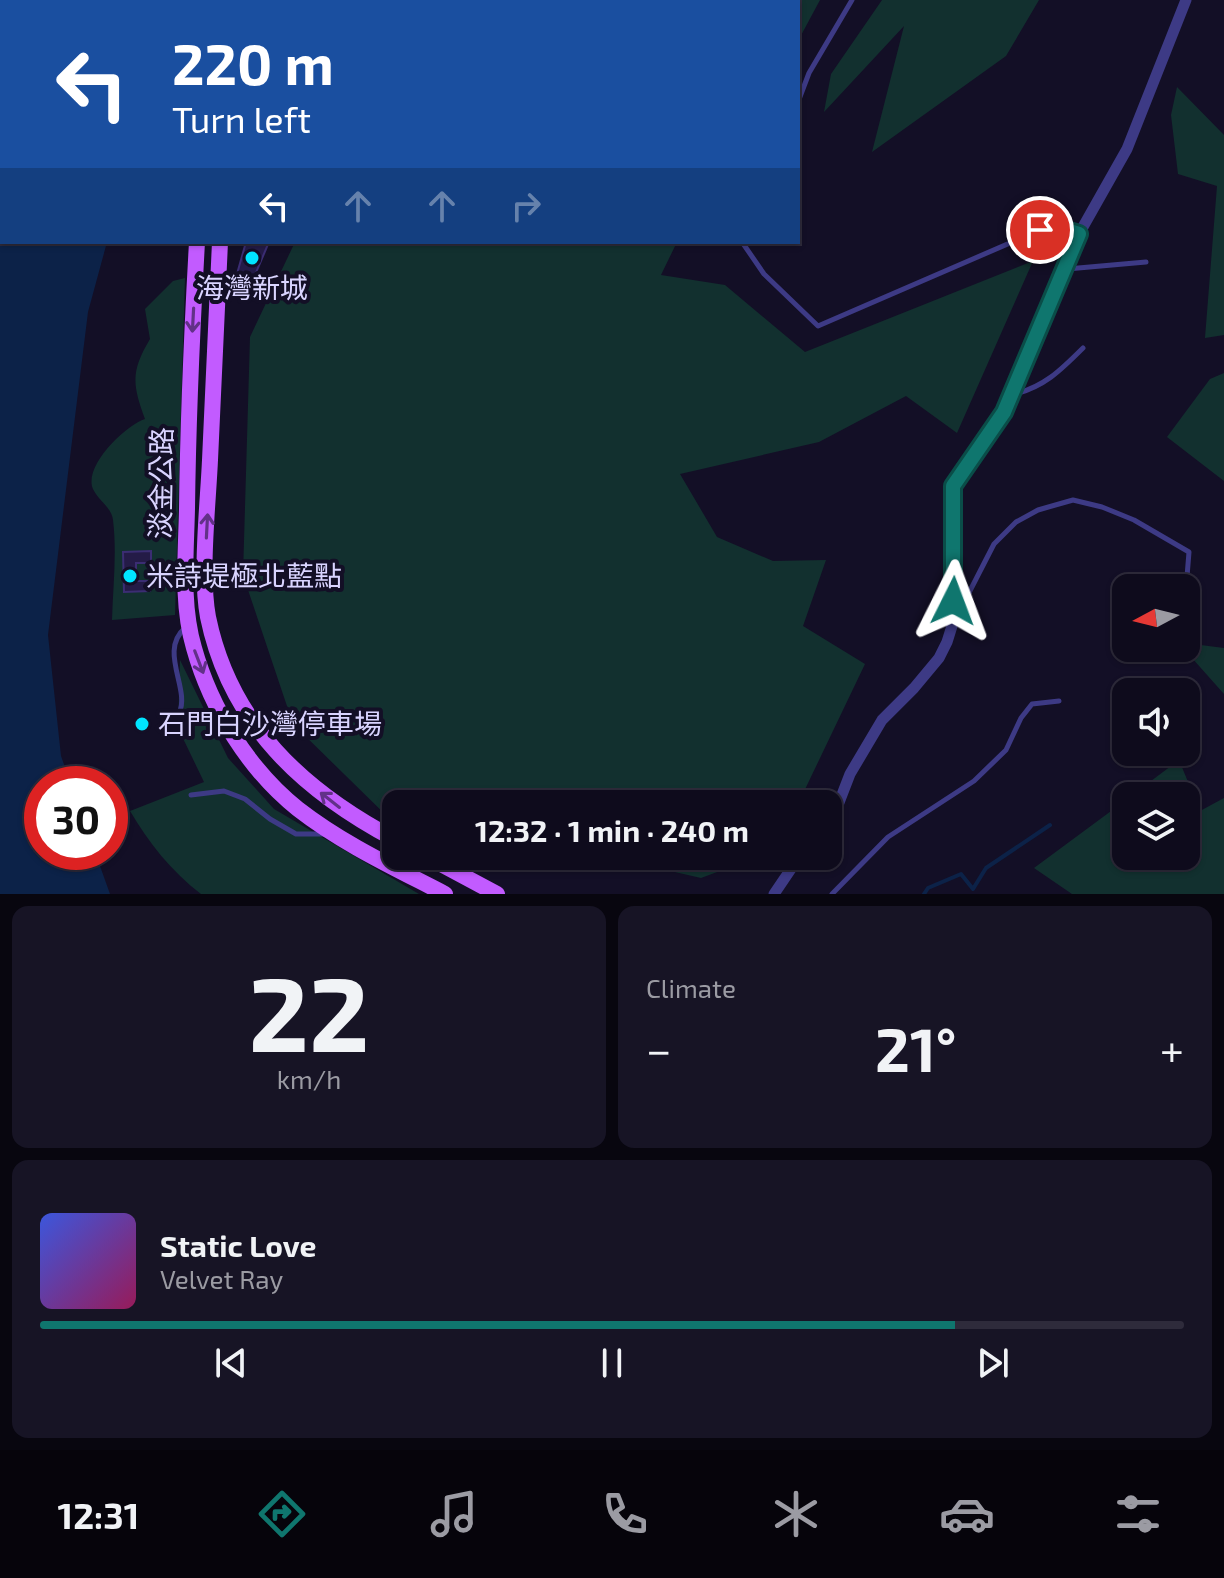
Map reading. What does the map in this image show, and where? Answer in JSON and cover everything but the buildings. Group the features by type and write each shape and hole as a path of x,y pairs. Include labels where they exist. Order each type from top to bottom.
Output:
{"main road":[{"name":"淡金公路","path":"197,244 188,427 185,584 194,649 211,695 235,739 286,797 333,834 445,894"},
{"name":"淡金公路","path":"220,244 206,548 208,615 224,668 253,721 289,768 352,817 382,833"},
{"path":"452,870 497,894"}],"street":[{"path":"842,795 850,774 882,720 939,658 952,626 956,552 953,486 1004,412 1079,234 1127,149 1186,0"},
{"path":"774,894 790,870"}],"lane":[{"path":"800,97 809,73 852,0"},
{"path":"743,244 764,274 818,326 1040,230 1060,228 1079,234"},
{"path":"1064,270 1146,262"},
{"path":"1010,395 1035,389 1052,379 1083,348"},
{"path":"952,626 994,544 1016,522 1038,510 1073,500 1134,520 1189,552 1187,574"},
{"path":"166,727 179,713 175,649 179,633 189,625"},
{"path":"832,894 888,837 974,781 1006,750 1021,718 1032,704 1059,701"},
{"path":"191,795 224,791 245,799 296,834 333,834"}],"green space":[{"path":"800,0 820,0 800,37"},
{"path":"882,0 1039,0 1006,56 872,152 904,26 824,112 831,74"},
{"path":"1177,87 1224,135 1224,335 1205,338 1217,186 1178,174 1171,115"},
{"path":"294,244 676,244 661,275 725,285 805,352 1033,261 957,433 906,396 819,442 680,474 717,537 773,561 826,560 803,626 865,664 805,790 382,790 382,811 293,724 243,575 250,337"},
{"path":"185,278 175,615 112,620 113,520 93,489 94,469 108,448 127,429 145,419 136,378 139,360 150,339 145,309 173,281"},
{"path":"1224,373 1224,481 1167,437 1210,379"},
{"path":"1200,645 1224,648 1224,694 1196,662 1200,662"},
{"path":"180,660 228,758 274,809 419,894 201,894 180,876 153,845 130,811 204,782 178,728"},
{"path":"1171,766 1181,766 1188,782 1150,782"},
{"path":"1224,798 1224,894 1072,894 1034,868 1112,810 1112,870 1200,870 1200,811"},
{"path":"666,870 722,870 701,878"}],"water":[{"path":"0,244 106,244 88,312 48,635 65,766 24,766 24,870 101,870 110,894 0,894"}],"waterway":[{"path":"924,894 928,888 961,874 973,889 986,868 1050,825"}],"place":[{"name":"海灣新城","path":"252,258"},
{"name":"米詩堤極北藍點","path":"130,576"},
{"name":"石門白沙灣停車場","path":"142,724"}],"route":[{"path":"953,601 956,552 953,486 1004,412 1079,234 1060,228 1040,230"}]}
